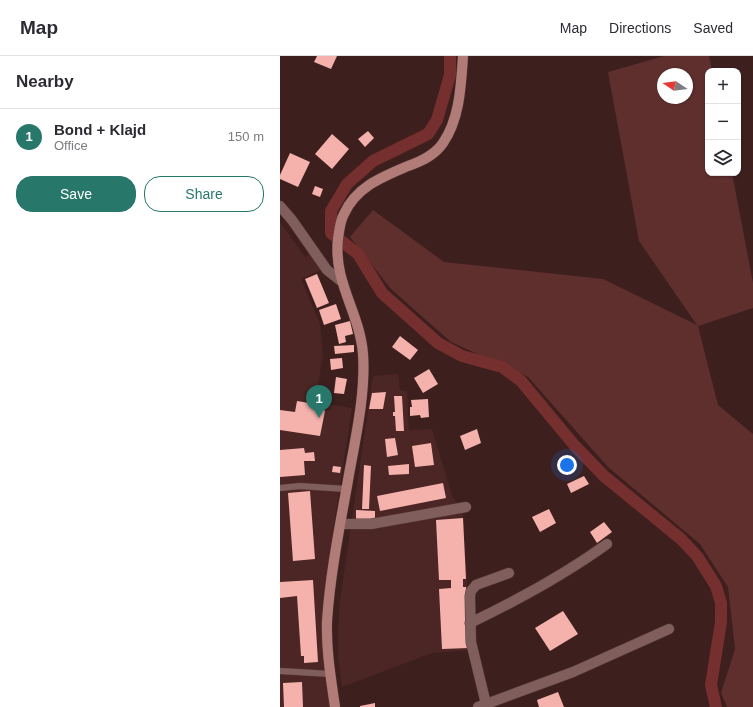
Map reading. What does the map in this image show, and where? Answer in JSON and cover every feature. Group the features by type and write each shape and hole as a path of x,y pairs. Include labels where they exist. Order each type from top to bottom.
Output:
{"main road":[{"path":"336,707 328,660 327,622 334,559 358,421 363,374 363,352 359,334 341,281 337,247 339,231 343,215 352,200 365,187 384,176 422,161 435,153 443,144 451,129 458,107 463,56"}],"street":[{"path":"280,206 292,220 327,270 341,281"},
{"path":"341,524 371,524 466,507"},
{"path":"470,623 548,582 585,560 607,544"},
{"path":"509,573 474,587 470,596 472,642 482,705 573,672 670,629"}],"lane":[{"path":"280,488 300,486 346,489"},
{"path":"280,671 331,674"}],"shaded area":[{"path":"664,56 709,56 711,68 705,68 705,176 733,176 753,283 753,308 698,326 718,405 753,434 753,707 727,707 721,693 735,649 728,587 700,544 608,467 528,377 451,342 391,289 350,237 373,210 444,262 603,279 697,325 639,241 608,72"},
{"path":"280,222 305,257 311,253 321,270 301,279 320,324 323,355 315,402 352,408 330,550 323,613 323,661 330,707 280,707"},
{"path":"398,374 400,390 407,391 409,430 432,429 453,498 463,511 471,650 432,653 342,687 338,657 340,600 373,376"}],"building":[{"path":"317,56 337,56 331,69 314,62"},
{"path":"368,131 374,138 365,147 358,139"},
{"path":"332,134 349,149 332,169 315,154"},
{"path":"290,153 310,162 298,187 280,179 280,175"},
{"path":"315,186 323,189 320,197 312,194"},
{"path":"317,274 329,303 317,308 305,279"},
{"path":"336,304 341,319 324,325 319,310"},
{"path":"350,321 353,334 345,336 346,342 339,344 335,325"},
{"path":"400,336 418,350 410,360 392,347"},
{"path":"354,345 354,352 335,354 334,346"},
{"path":"342,358 343,368 331,370 330,359"},
{"path":"429,369 438,384 423,393 414,378"},
{"path":"336,377 347,379 344,394 334,393"},
{"path":"386,392 383,409 369,409 372,393"},
{"path":"394,396 402,396 404,431 396,431 395,416 393,416 393,412 395,412"},
{"path":"428,399 429,417 421,418 420,415 410,416 410,407 412,407 411,400"},
{"path":"297,401 321,405 325,411 320,436 280,430 280,410 295,412"},
{"path":"477,429 481,443 465,450 460,436"},
{"path":"395,438 398,455 387,457 385,439"},
{"path":"431,443 434,465 415,467 412,446"},
{"path":"304,448 305,453 314,452 315,461 304,461 305,475 280,477 280,450"},
{"path":"409,464 409,474 389,475 388,466"},
{"path":"364,465 371,466 369,509 362,509"},
{"path":"333,466 341,467 340,473 332,472"},
{"path":"584,476 589,484 571,493 567,484"},
{"path":"443,483 446,498 380,511 377,496"},
{"path":"310,491 315,559 293,561 288,493"},
{"path":"549,509 556,523 540,532 532,517"},
{"path":"356,510 375,511 375,520 356,519"},
{"path":"463,518 466,579 463,579 463,587 466,587 469,648 442,649 439,589 451,588 451,580 439,580 436,520"},
{"path":"604,522 612,532 597,543 590,532"},
{"path":"313,580 318,662 304,663 304,656 301,656 297,596 280,598 280,582"},
{"path":"563,611 578,634 550,651 535,628"},
{"path":"302,682 303,707 284,707 283,683"},
{"path":"558,692 564,707 539,707 537,700"},
{"path":"375,703 375,707 360,707 360,706"}],"waterway":[{"path":"450,56 450,75 437,120 428,134 373,161 347,184 331,211 331,233 358,254 382,293 438,343 462,356 502,367 521,381 575,446 604,476 681,539 697,556 716,586 721,603 721,622 711,685 716,707"}],"place":[{"name":"Bond + Klajd","path":"319,418"}]}
